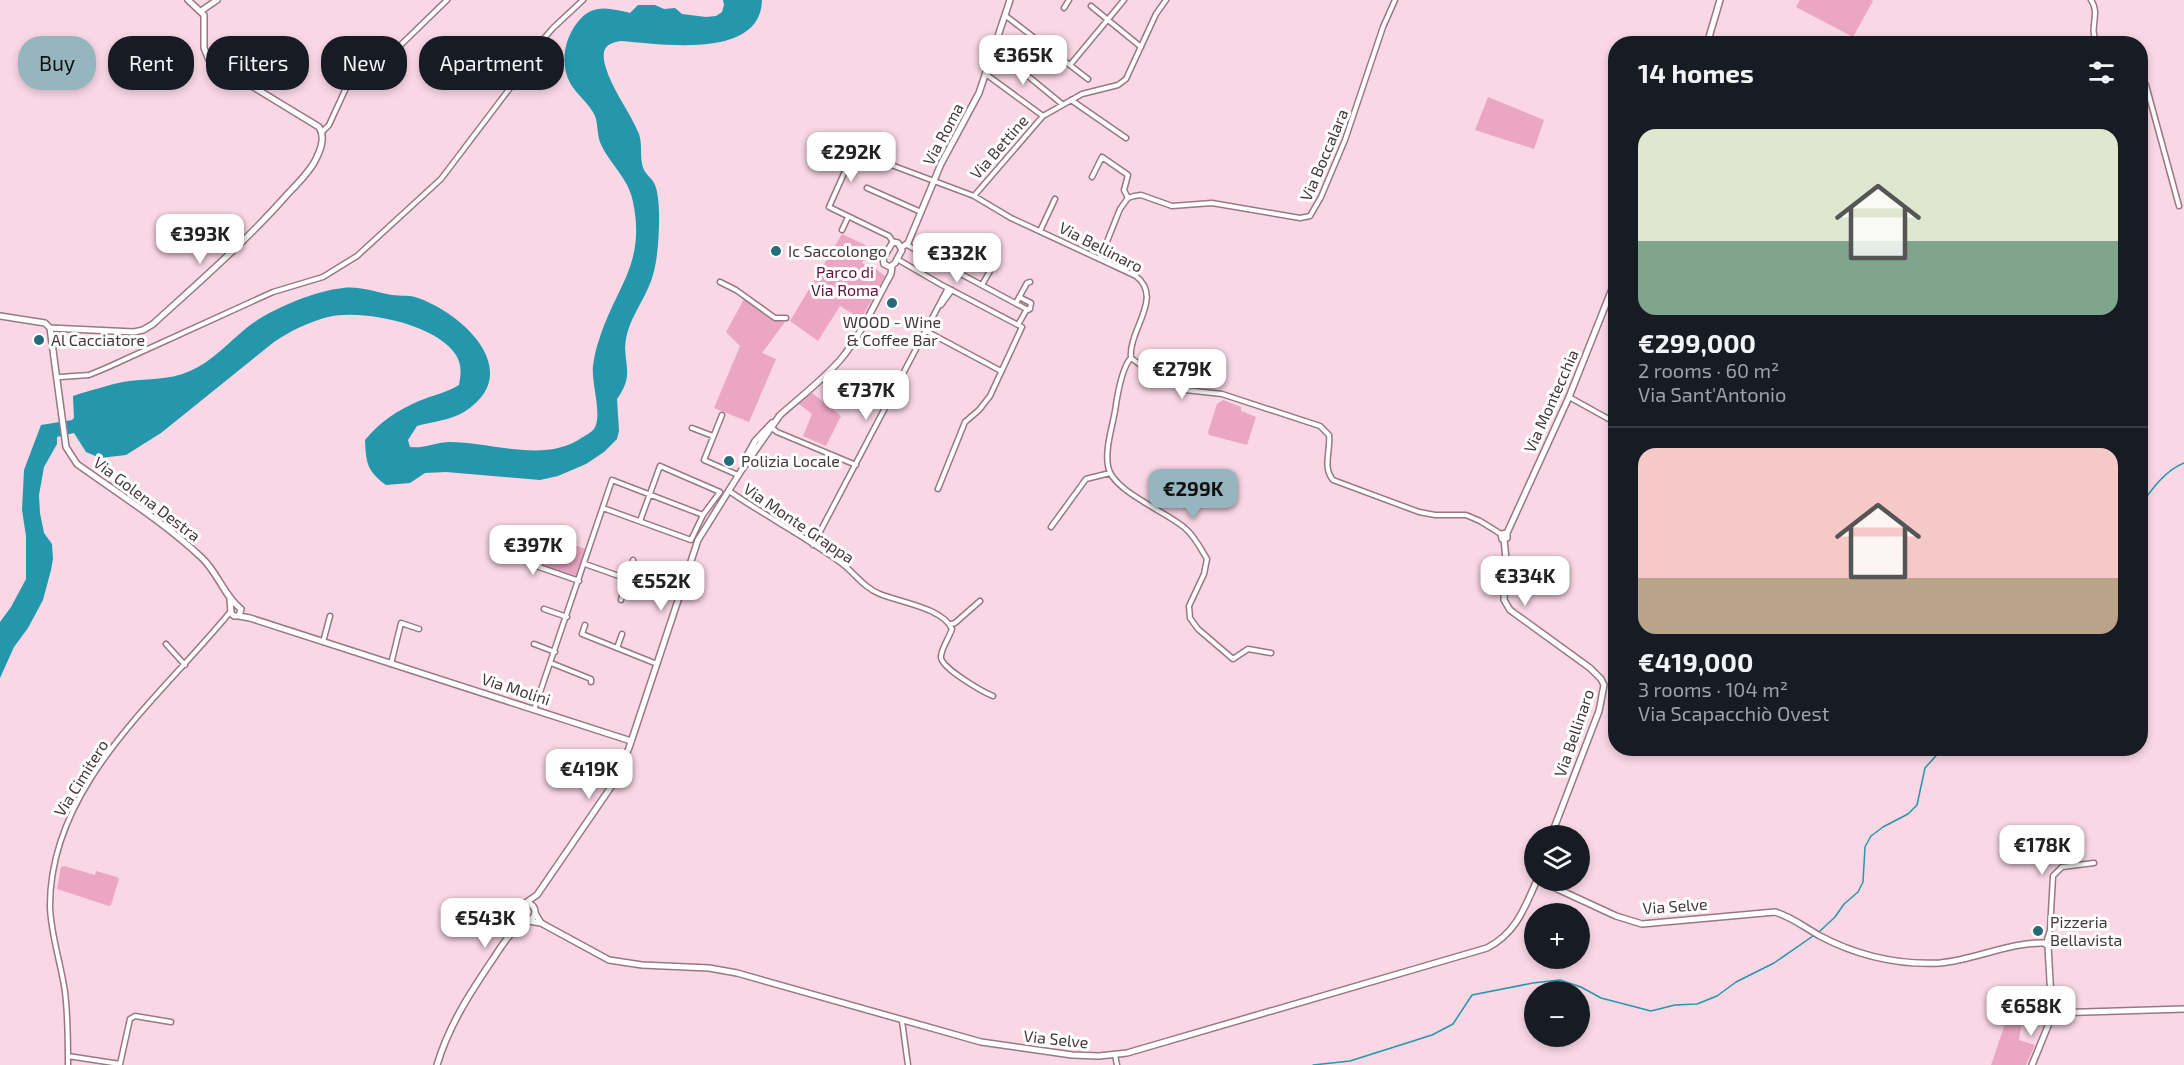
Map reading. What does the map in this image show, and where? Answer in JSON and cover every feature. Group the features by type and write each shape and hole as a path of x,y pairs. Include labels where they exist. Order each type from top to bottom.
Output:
{"street":[{"path":"188,0 204,15 204,48 209,60 311,122 322,132"},
{"path":"201,11 217,0"},
{"path":"0,316 45,323 50,328 134,332 153,324 276,207 310,168 322,142 322,132 329,125 346,88 378,67 447,0"},
{"path":"60,377 89,375 273,292 323,277 350,261 441,178 510,88 539,44 584,0"},
{"name":"Via Roma","path":"892,266 899,260 934,182 987,75 1010,0"},
{"path":"1064,8 1069,0"},
{"path":"1070,65 1124,0"},
{"name":"Via Bettine","path":"974,196 1043,116 1070,99 1124,82 1156,14 1166,0"},
{"name":"Via Boccalara","path":"1128,198 1141,195 1172,206 1212,203 1300,218 1310,216 1321,197 1345,140 1383,27 1395,0"},
{"path":"1709,36 1720,0"},
{"path":"2091,0 2096,14 2094,36"},
{"path":"1091,6 1141,47"},
{"path":"1006,16 1088,79"},
{"path":"995,49 1062,104"},
{"path":"987,75 1043,116"},
{"path":"2148,92 2179,206"},
{"path":"1070,99 1126,138"},
{"name":"Via Bellinaro","path":"848,217 829,207 854,151 974,196 1011,218 1136,276 1144,283 1148,292 1147,302 1132,341 1131,358"},
{"path":"1092,177 1102,157 1128,174 1124,190 1128,198 1120,209 1100,259"},
{"path":"867,188 922,212"},
{"path":"1040,231 1055,199"},
{"path":"842,230 848,217 889,236 893,242 1027,309"},
{"path":"603,508 691,540 703,515 734,484 755,441 780,415 825,376 843,356 859,332 892,271 892,266 884,264 882,258 893,242"},
{"path":"899,260 940,284 1022,325 1022,330 990,396 965,422 938,489"},
{"path":"982,285 995,262"},
{"path":"720,282 736,290 775,318 786,318"},
{"path":"1016,303 1027,282 1030,282"},
{"path":"940,284 944,294"},
{"path":"939,308 944,294 950,289"},
{"path":"813,545 950,289"},
{"path":"1018,323 1032,304 1019,297"},
{"name":"Via Montecchia","path":"1504,535 1569,397 1608,299"},
{"name":"Via Golena Destra","path":"50,328 64,438 70,457 191,548 207,563 230,598 236,612"},
{"path":"926,331 1001,371"},
{"path":"1271,653 1248,649 1233,659 1192,623 1190,606 1208,565 1207,559 1193,536 1185,528 1132,494 1114,480 1110,473 1108,454 1115,409 1126,364 1131,358 1150,372 1185,390 1222,394 1320,426 1329,435 1327,466 1329,476 1338,483 1419,512 1435,515 1466,515 1504,535"},
{"path":"1569,397 1608,419"},
{"path":"722,415 704,460 739,473"},
{"path":"739,473 780,415"},
{"path":"771,427 777,432 856,465"},
{"path":"692,428 713,436"},
{"path":"512,932 519,906 537,895 613,784 632,741 678,597 703,531 716,504 719,490 660,466 640,521"},
{"path":"1051,527 1086,479 1110,473"},
{"path":"534,710 612,480 703,515"},
{"name":"Via Monte Grappa","path":"729,491 839,561 867,588 936,614 950,624"},
{"path":"696,527 703,531"},
{"name":"Via Bellinaro","path":"1504,535 1506,559 1504,600 1507,606 1525,622 1590,668 1604,685 1599,711 1555,825"},
{"path":"549,537 539,567 579,581"},
{"path":"621,600 633,560"},
{"path":"585,564 678,597"},
{"path":"980,601 955,623 950,624 952,629 940,657 942,663 974,687 993,696"},
{"path":"544,609 567,617"},
{"name":"Via Molini","path":"236,612 632,741"},
{"name":"Via Cimitero","path":"68,1065 65,993 52,931 50,906 54,872 63,831 78,799 131,723 223,621 236,612"},
{"path":"323,642 330,616"},
{"path":"391,664 401,623 419,629"},
{"path":"585,625 582,634 657,664"},
{"path":"617,648 622,634"},
{"path":"166,644 185,665"},
{"path":"534,645 555,652"},
{"path":"551,663 591,679 591,682"},
{"path":"2032,1065 2049,1027 2052,1013 2046,943 2050,930 2053,876 2062,867 2094,863"},
{"name":"Via Selve","path":"527,921 541,923 609,960 642,965 709,968 737,973 981,1042 1072,1055 1099,1056 1115,1055 1487,948 1506,936 1512,929 1532,891"},
{"name":"Via Selve","path":"1563,891 1632,922 1651,924 1767,911 1787,915 1816,934 1837,944 1868,955 1911,962 1950,962 2030,943 2046,943"},
{"path":"436,1065 460,1008 512,932 533,918 537,895"},
{"path":"525,903 531,905 541,923"},
{"path":"517,913 521,920 527,921"},
{"path":"2052,1013 2184,1009"},
{"path":"68,1056 120,1064 130,1019 135,1016 171,1022"},
{"path":"902,1021 908,1065"},
{"path":"1115,1055 1117,1065"}],"green space":[{"path":"1800,0 1873,1 1854,36 1796,7"},
{"path":"1488,97 1544,120 1534,149 1475,130"},
{"name":"Parco di Via Roma","path":"842,234 878,251 876,253 870,250 862,263 868,267 869,272 875,268 885,276 861,319 840,306 818,341 790,321"},
{"path":"744,299 772,319 785,322 762,353 776,359 749,422 714,408 740,346 726,332"},
{"path":"811,392 841,416 826,446 803,436 812,414 799,404"},
{"path":"1223,400 1241,407 1241,411 1256,417 1247,445 1209,435 1217,404"},
{"path":"554,538 586,549 576,577 544,566"},
{"path":"61,867 95,875 96,871 117,877 119,879 111,905 57,889"},
{"path":"2007,1018 2022,1022 2019,1040 2035,1045 2026,1065 1991,1065"}],"water":[{"path":"723,0 762,0 757,19 745,32 727,40 683,45 621,41 608,45 604,51 608,74 639,134 643,166 655,185 659,214 654,271 625,343 626,381 617,399 619,431 617,439 604,452 586,464 558,476 540,480 446,472 425,473 410,483 386,485 371,471 366,455 365,440 377,427 396,413 459,385 458,359 446,344 432,335 397,321 360,315 342,315 314,321 274,342 161,433 126,455 100,458 86,452 74,433 57,437 57,444 44,467 39,495 44,533 52,544 51,570 43,600 28,628 14,647 0,678 0,622 26,579 26,536 22,510 24,470 41,425 72,420 74,418 73,396 123,382 165,378 190,371 212,358 253,323 290,303 318,293 349,288 410,296 436,306 453,317 482,346 489,363 489,380 482,397 459,415 417,426 408,440 410,447 450,442 518,450 552,449 568,445 593,430 597,416 593,373 595,356 606,321 632,259 636,242 636,224 631,193 600,142 595,116 567,76 564,60 566,44 577,23 589,12 595,10 608,9 630,13 638,5 655,5 664,9 675,8 682,14 706,17 716,16 722,12"}],"waterway":[{"path":"2148,495 2171,471 2184,463"},
{"path":"1820,931 1858,892 1863,882 1865,847 1871,836 1908,814 1917,805 1925,768 1936,756"},
{"path":"1313,1065 1350,1061 1432,1035 1453,1024 1472,995 1533,983 1560,980 1581,987 1601,998 1651,1011 1675,1005 1697,1004 1717,996 1736,982 1774,963 1813,936"}],"place":[{"name":"Ic Saccolongo","path":"776,251"},
{"name":"WOOD - Wine & Coffee Bar","path":"892,303"},
{"name":"Al Cacciatore","path":"39,340"},
{"name":"Polizia Locale","path":"729,461"},
{"name":"Pizzeria Bellavista","path":"2038,931"}]}
